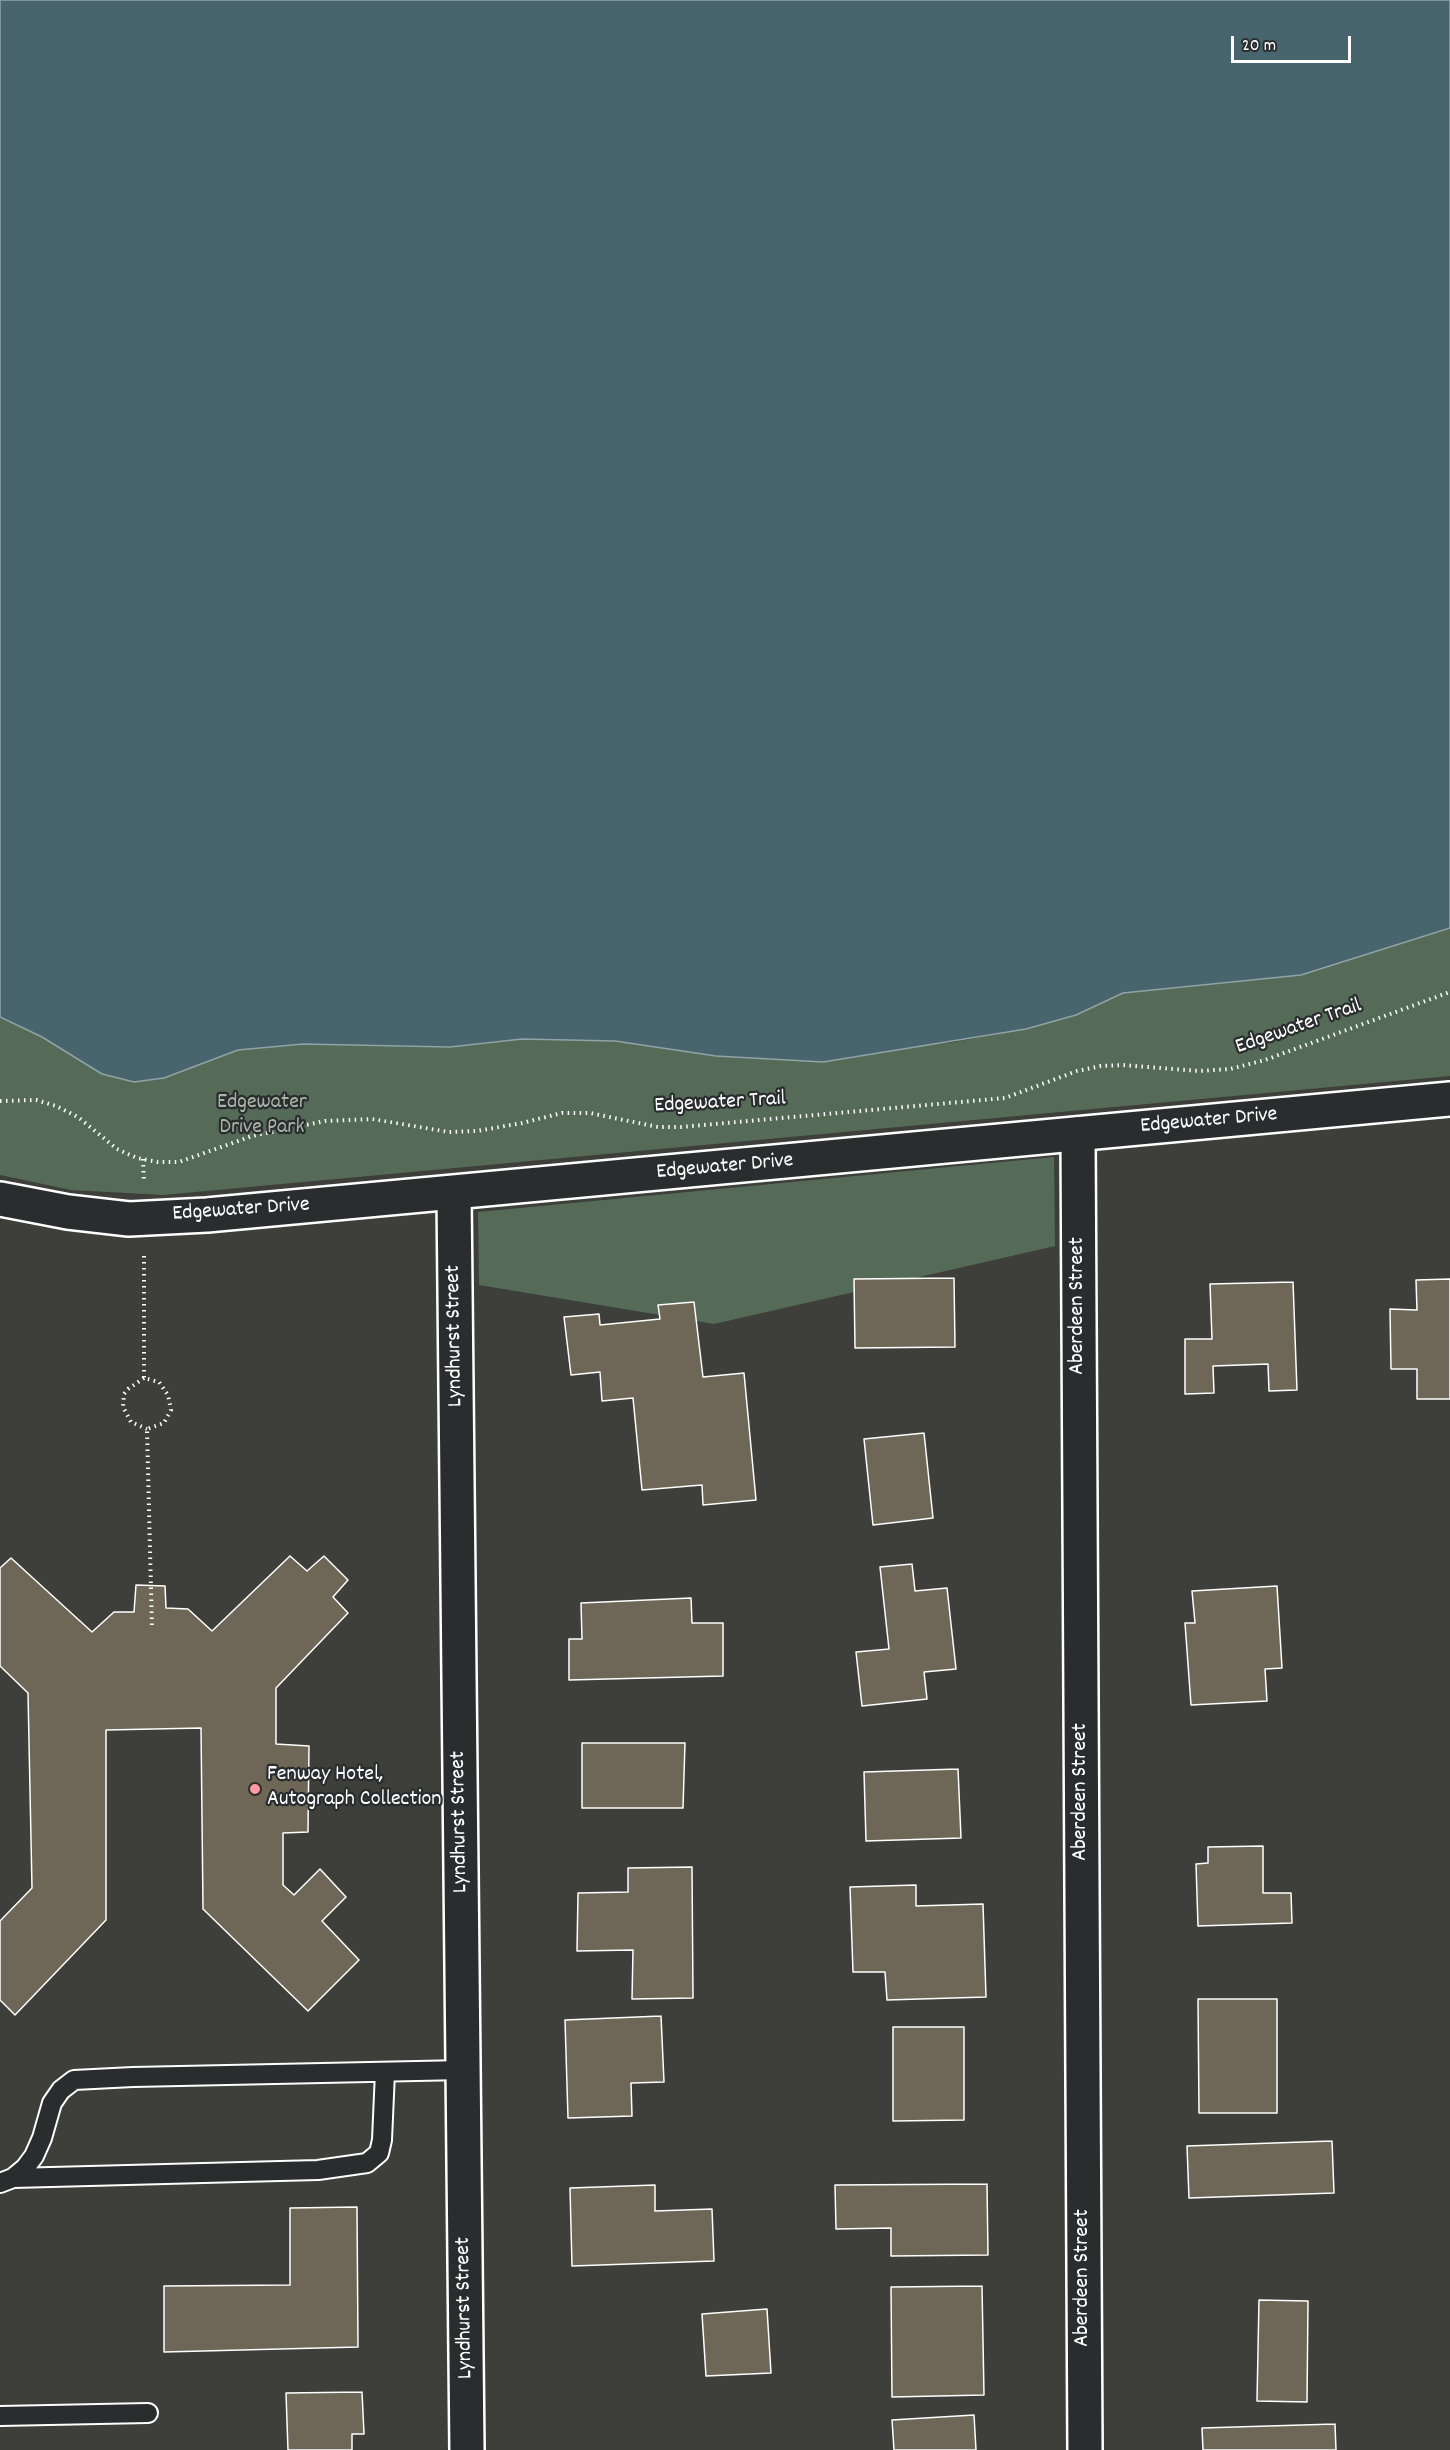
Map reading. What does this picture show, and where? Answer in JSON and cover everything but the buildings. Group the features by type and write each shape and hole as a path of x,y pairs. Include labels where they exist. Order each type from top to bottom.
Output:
{"street":[{"name":"Edgewater Drive","path":"0,1199 68,1212 129,1219 207,1215 454,1194 1450,1099"},
{"name":"Aberdeen Street","path":"1078,1134 1085,2450"},
{"name":"Lyndhurst Street","path":"454,1194 467,2450"}],"lane":[{"path":"6,2180 25,2168 34,2156 52,2103 61,2090 74,2080 133,2076 464,2070"},
{"path":"6,2180 318,2170 367,2163 379,2153 382,2139 384,2072"},
{"path":"0,2416 147,2413"}],"path":[{"name":"Edgewater Trail","path":"0,1101 36,1100 56,1106 78,1117 117,1149 158,1162 179,1162 252,1136 325,1121 372,1119 458,1131 522,1123 562,1113 590,1113 658,1127 681,1127 1005,1098 1077,1071 1101,1066 1122,1065 1199,1071 1230,1069 1265,1060 1450,992"},
{"path":"143,1159 144,1378"},
{"path":"144,1378 159,1382 168,1395 171,1410 164,1423 147,1429 131,1422 123,1407 124,1394 144,1378"},
{"path":"147,1429 152,1629"}],"green space":[{"name":"Edgewater Drive Park","path":"1450,928 1450,1076 163,1195 71,1190 0,1175 0,1017 42,1037 164,1078 238,1050 303,1044 450,1047 522,1039 615,1041 716,1056 949,1043 1026,1029 1076,1015 1123,993 1301,975"},
{"path":"1054,1157 1055,1246 714,1324 479,1285 478,1212"}],"water":[{"path":"0,0 1450,0 1450,928 1301,975 1123,993 1076,1015 1026,1029 823,1062 716,1056 615,1041 522,1039 450,1047 303,1044 238,1050 164,1078 134,1082 102,1074 42,1037 0,1017"}],"place":[{"name":"Fenway Hotel, Autograph Collection","path":"255,1789"}]}
